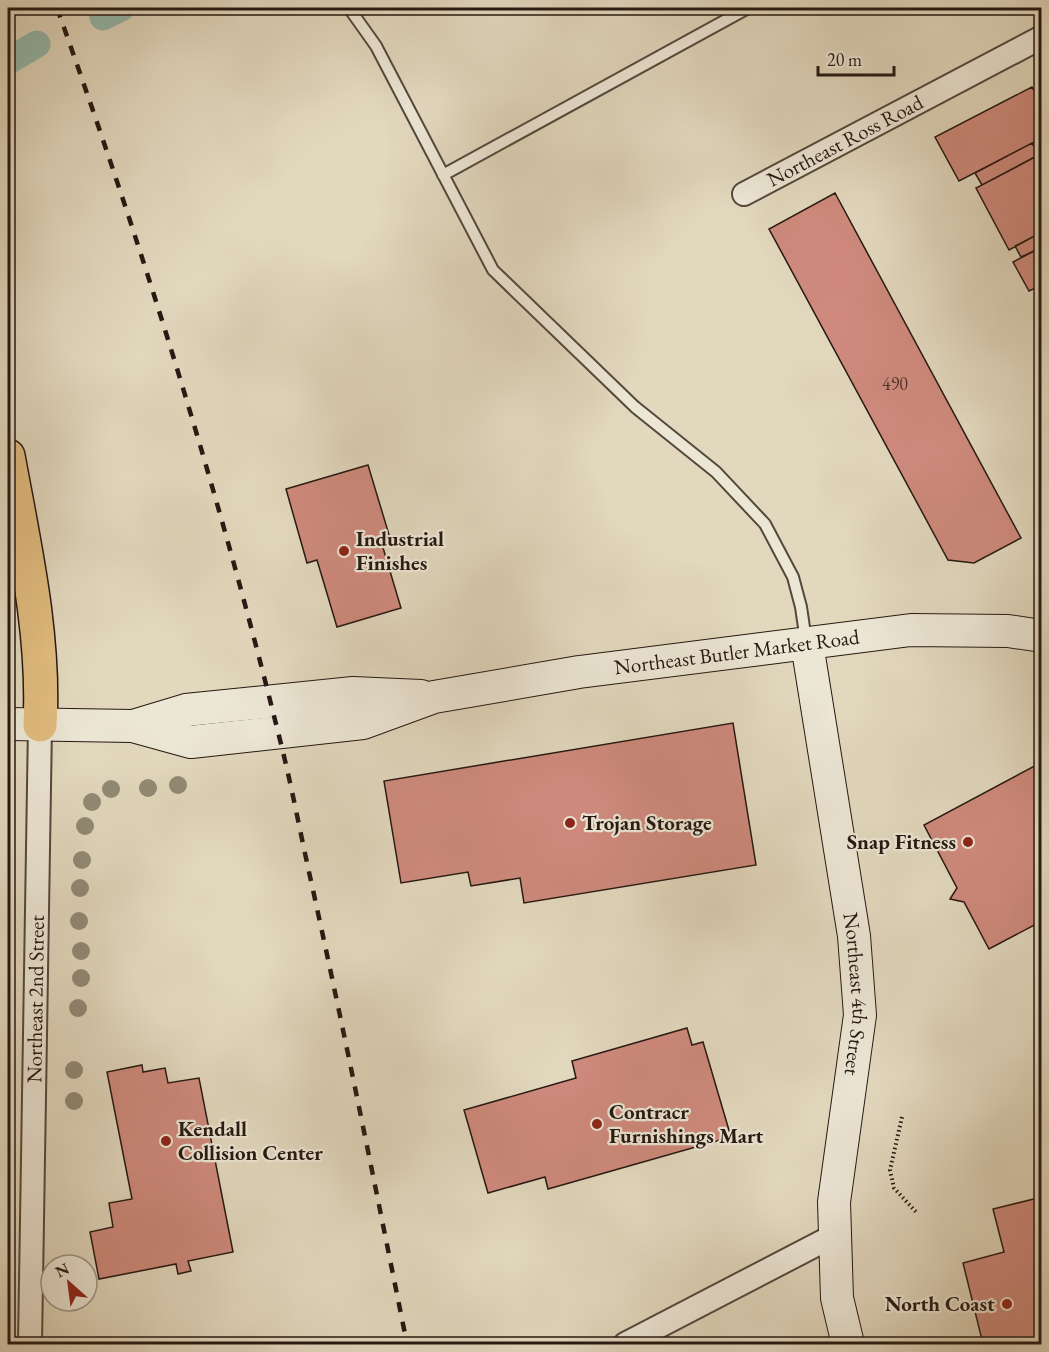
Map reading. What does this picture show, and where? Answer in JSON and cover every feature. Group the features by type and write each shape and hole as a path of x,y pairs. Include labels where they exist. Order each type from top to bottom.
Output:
{"highway":[{"path":"8,456 29,569 42,688 40,725"}],"main road":[{"name":"Northeast Butler Market Road","path":"8,724 133,726 186,710 353,693 434,697 579,672 911,630 1008,632 1041,636"},
{"name":"Northeast 4th Street","path":"807,644 854,936 860,1015 834,1202 837,1298 848,1344"}],"street":[{"name":"Northeast Ross Road","path":"744,194 1041,36"},
{"name":"Northeast 2nd Street","path":"30,1344 40,725"},
{"path":"625,1344 835,1235"}],"lane":[{"path":"349,8 375,46 493,270 635,407 716,472 765,524 793,577 807,644"},
{"path":"443,175 748,8"}],"path":[{"path":"902,1117 890,1170 894,1188 917,1213"}],"building":[{"path":"1032,87 1042,105 1042,138 959,181 935,137"},
{"path":"1032,143 1039,155 982,185 975,173"},
{"path":"1042,153 1042,232 1009,250 976,188"},
{"path":"835,193 1021,538 974,563 948,560 769,229"},
{"path":"1042,232 1042,247 1021,257 1015,246"},
{"path":"1042,247 1042,285 1029,291 1013,262"},
{"name":"Industrial Finishes","path":"368,465 390,538 381,541 401,608 337,627 317,560 307,563 286,489"},
{"name":"Trojan Storage","path":"733,723 756,865 524,903 520,878 471,886 468,872 401,883 384,781"},
{"path":"1042,762 1042,921 989,949 964,902 950,899 957,888 924,825"},
{"name":"Contracr Furnishings Mart","path":"687,1028 692,1045 703,1042 731,1137 548,1189 545,1177 488,1193 464,1110 576,1078 572,1061"},
{"name":"Kendall Collision Center","path":"142,1065 143,1072 165,1068 168,1083 199,1078 233,1252 188,1261 191,1271 178,1274 176,1264 99,1279 99,1253 94,1253 90,1232 113,1227 109,1203 132,1199 107,1072"},
{"name":"North Coast","path":"1042,1197 1042,1344 983,1344 963,1263 1004,1252 993,1209"}],"waterway":[{"path":"103,17 121,8"},
{"path":"8,61 37,44"}],"railway":[{"path":"57,8 148,277 204,458 254,640 283,751 407,1344"}],"place":[{"name":"Industrial Finishes","path":"344,551"},
{"name":"Trojan Storage","path":"570,823"},
{"name":"Snap Fitness","path":"968,842"},
{"name":"Contracr Furnishings Mart","path":"597,1124"},
{"name":"Kendall Collision Center","path":"166,1141"},
{"name":"North Coast","path":"1007,1304"}]}
